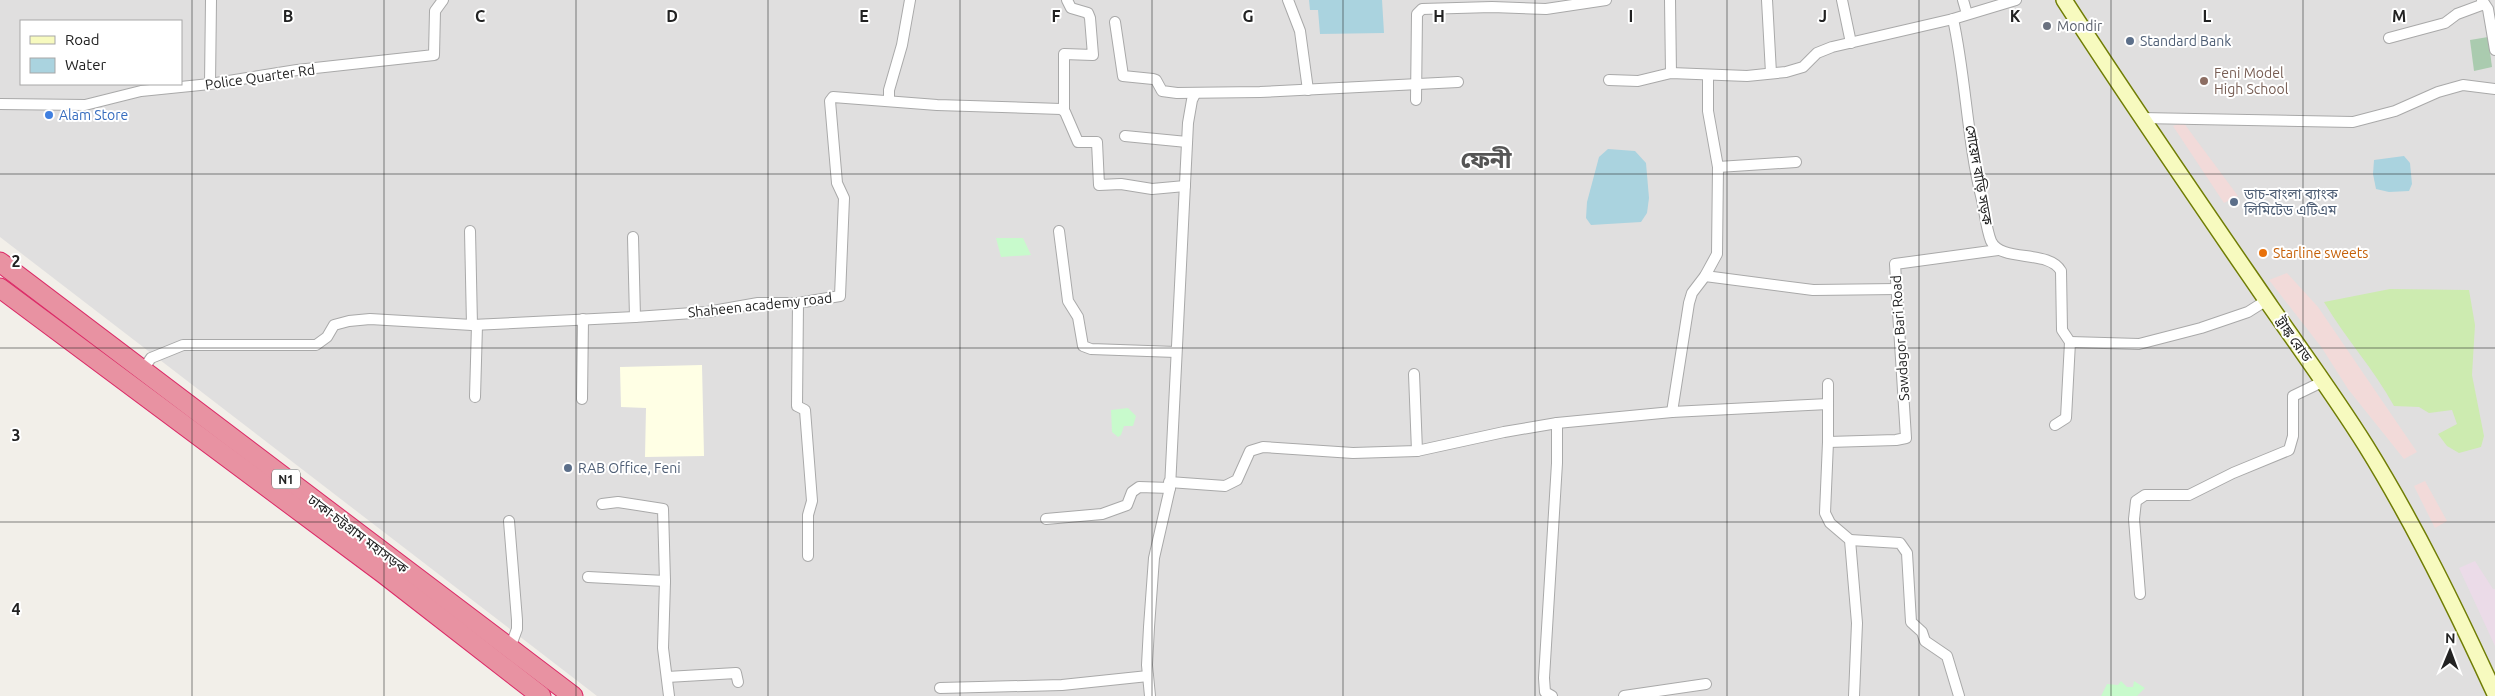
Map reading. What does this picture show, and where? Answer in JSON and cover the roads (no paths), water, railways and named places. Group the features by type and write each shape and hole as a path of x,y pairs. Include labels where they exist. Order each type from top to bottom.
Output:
{"highway":[{"name":"ঢাকা-চট্টগ্রাম মহাসড়ক","path":"0,262 573,696"},
{"name":"ঢাকা-চট্টগ্রাম মহাসড়ক","path":"0,288 376,568 536,694"}],"main road":[{"name":"ট্রাঙ্ক রোড","path":"2064,0 2330,380 2412,506 2495,672"},
{"name":"ট্রাঙ্ক রোড","path":"2076,0 2147,118 2267,300 2324,381 2404,511 2472,643 2495,694"}],"street":[{"path":"210,84 211,0"},
{"name":"Police Quarter Rd","path":"0,104 85,105 141,91 210,84 297,70 434,55 435,11 443,0"},
{"path":"889,100 888,90 902,45 910,0"},
{"path":"1067,0 1071,8 1088,13 1093,54 1064,54 1064,110 1078,142 1097,142 1099,185 1121,184 1152,189 1185,186"},
{"path":"1288,0 1300,31 1308,90"},
{"path":"1416,100 1417,14 1422,8 1492,7 1546,9 1606,0"},
{"path":"1670,0 1671,73"},
{"path":"1766,0 1771,73"},
{"path":"1842,0 1851,43"},
{"path":"1963,0 1967,14"},
{"path":"1610,80 1638,81 1671,73 1708,76 1786,72 1803,67 1818,53 2016,0"},
{"path":"2389,38 2444,23 2457,14 2483,2 2492,30 2495,50"},
{"name":"সোয়েদ বাড়ি সড়ক","path":"1953,18 1960,52 1979,188 1991,242 1998,250"},
{"path":"1115,22 1123,76 1156,80 1162,91 1195,94 1458,82"},
{"path":"1672,412 1689,303 1692,293 1705,276 1717,254 1718,167 1708,111 1708,76"},
{"path":"2147,118 2353,122 2395,112 2438,92 2463,85 2495,89"},
{"path":"1150,696 1148,627 1154,558 1170,485 1187,142 1192,100 1195,94"},
{"name":"Shaheen academy road","path":"142,371 151,358 183,345 316,345 327,337 334,325 349,321 370,319 474,325 707,312 758,304 798,303 840,296 844,198 837,184 831,99 833,97 937,105 1064,110"},
{"path":"1125,136 1187,142"},
{"path":"1718,167 1796,162"},
{"path":"470,231 475,397"},
{"path":"1059,231 1068,301 1078,317 1083,346 1176,352"},
{"path":"633,237 635,316"},
{"path":"1998,250 2053,262 2059,266 2061,271 2062,330 2070,342 2066,418 2056,425"},
{"name":"Sawdagor Bari Road","path":"1828,442 1906,438 1895,264 1998,250"},
{"path":"1705,276 1813,290 1897,289"},
{"path":"2070,342 2139,344 2201,328 2248,312 2267,300"},
{"path":"798,303 797,406 805,410 812,501 808,515 808,556"},
{"path":"582,399 583,319"},
{"path":"1414,374 1417,451"},
{"path":"2140,594 2134,519 2136,501 2145,495 2190,495 2233,473 2289,450 2293,436 2293,396 2324,381"},
{"path":"1828,384 1828,442 1824,514 1830,523 1850,540 1900,543 1907,553 1911,622 1922,632 1925,641 1947,656 1959,696"},
{"path":"1046,519 1102,514 1127,505 1132,492 1139,487 1170,485 1225,486 1237,480 1250,451 1263,447 1353,453 1417,451 1556,423 1672,412 1828,404"},
{"path":"1552,696 1545,692 1544,678 1557,463 1556,423"},
{"path":"602,504 618,502 663,508 665,581 663,648 669,696"},
{"path":"509,521 517,620 517,629 510,648"},
{"path":"1850,540 1857,623 1854,696"},
{"path":"588,577 665,581"},
{"path":"667,678 736,673 738,682"},
{"path":"940,688 1062,686 1148,676"},
{"path":"1624,696 1706,684"}],"water":[{"path":"1309,0 1382,0 1384,33 1320,34 1318,10 1310,10"},
{"path":"1608,149 1635,151 1646,163 1649,198 1647,213 1641,222 1591,225 1586,218 1587,202 1599,157"},
{"path":"2404,156 2410,163 2412,184 2409,191 2389,192 2376,189 2373,174 2374,160"}],"place":[{"name":"Mondir","path":"2047,26"},
{"name":"Standard Bank","path":"2130,41"},
{"name":"Feni Model High School","path":"2204,81"},
{"name":"Alam Store","path":"49,115"},
{"name":"ডাচ-বাংলা ব্যাংক লিমিটেড এটিএম","path":"2234,202"},
{"name":"Starline sweets","path":"2263,253"},
{"name":"RAB Office, Feni","path":"568,468"}],"district":[{"name":"ফেনী","path":"1486,159"}]}
